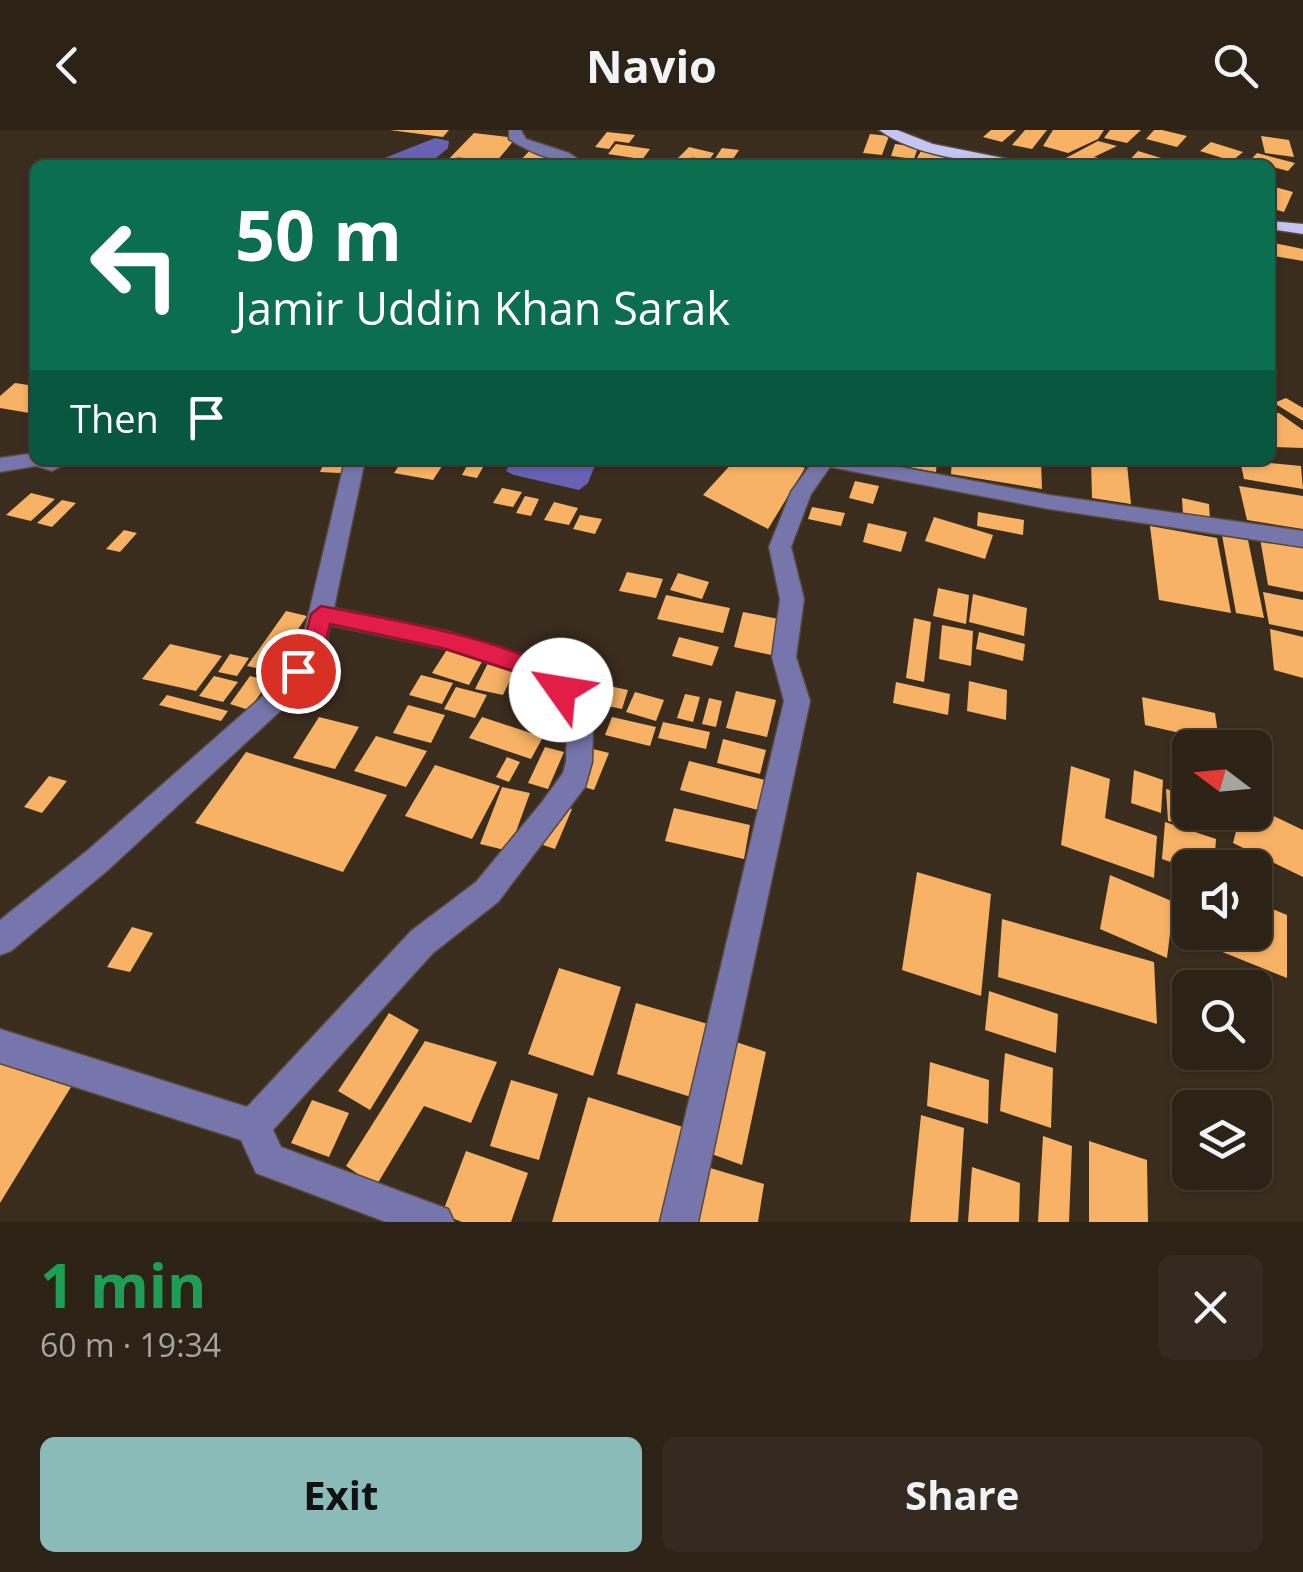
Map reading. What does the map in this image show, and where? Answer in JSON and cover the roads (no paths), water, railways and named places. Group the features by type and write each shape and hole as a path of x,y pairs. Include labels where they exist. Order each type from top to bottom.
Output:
{"main road":[{"path":"885,130 930,147 1004,160"},
{"path":"1275,226 1303,230"}],"street":[{"path":"515,130 514,136 523,144 568,154 575,160"},
{"path":"0,465 30,461"},
{"path":"0,940 98,860 282,694 313,648 354,465"},
{"path":"679,1222 797,701 784,658 792,599 780,547 801,492 822,465"},
{"path":"853,465 1049,502 1303,539"},
{"path":"253,1126 422,942 487,892 552,812 576,778 579,762 580,730 561,690 537,669 446,640 321,614"},
{"path":"0,1046 253,1126 269,1160 436,1222"}]}
